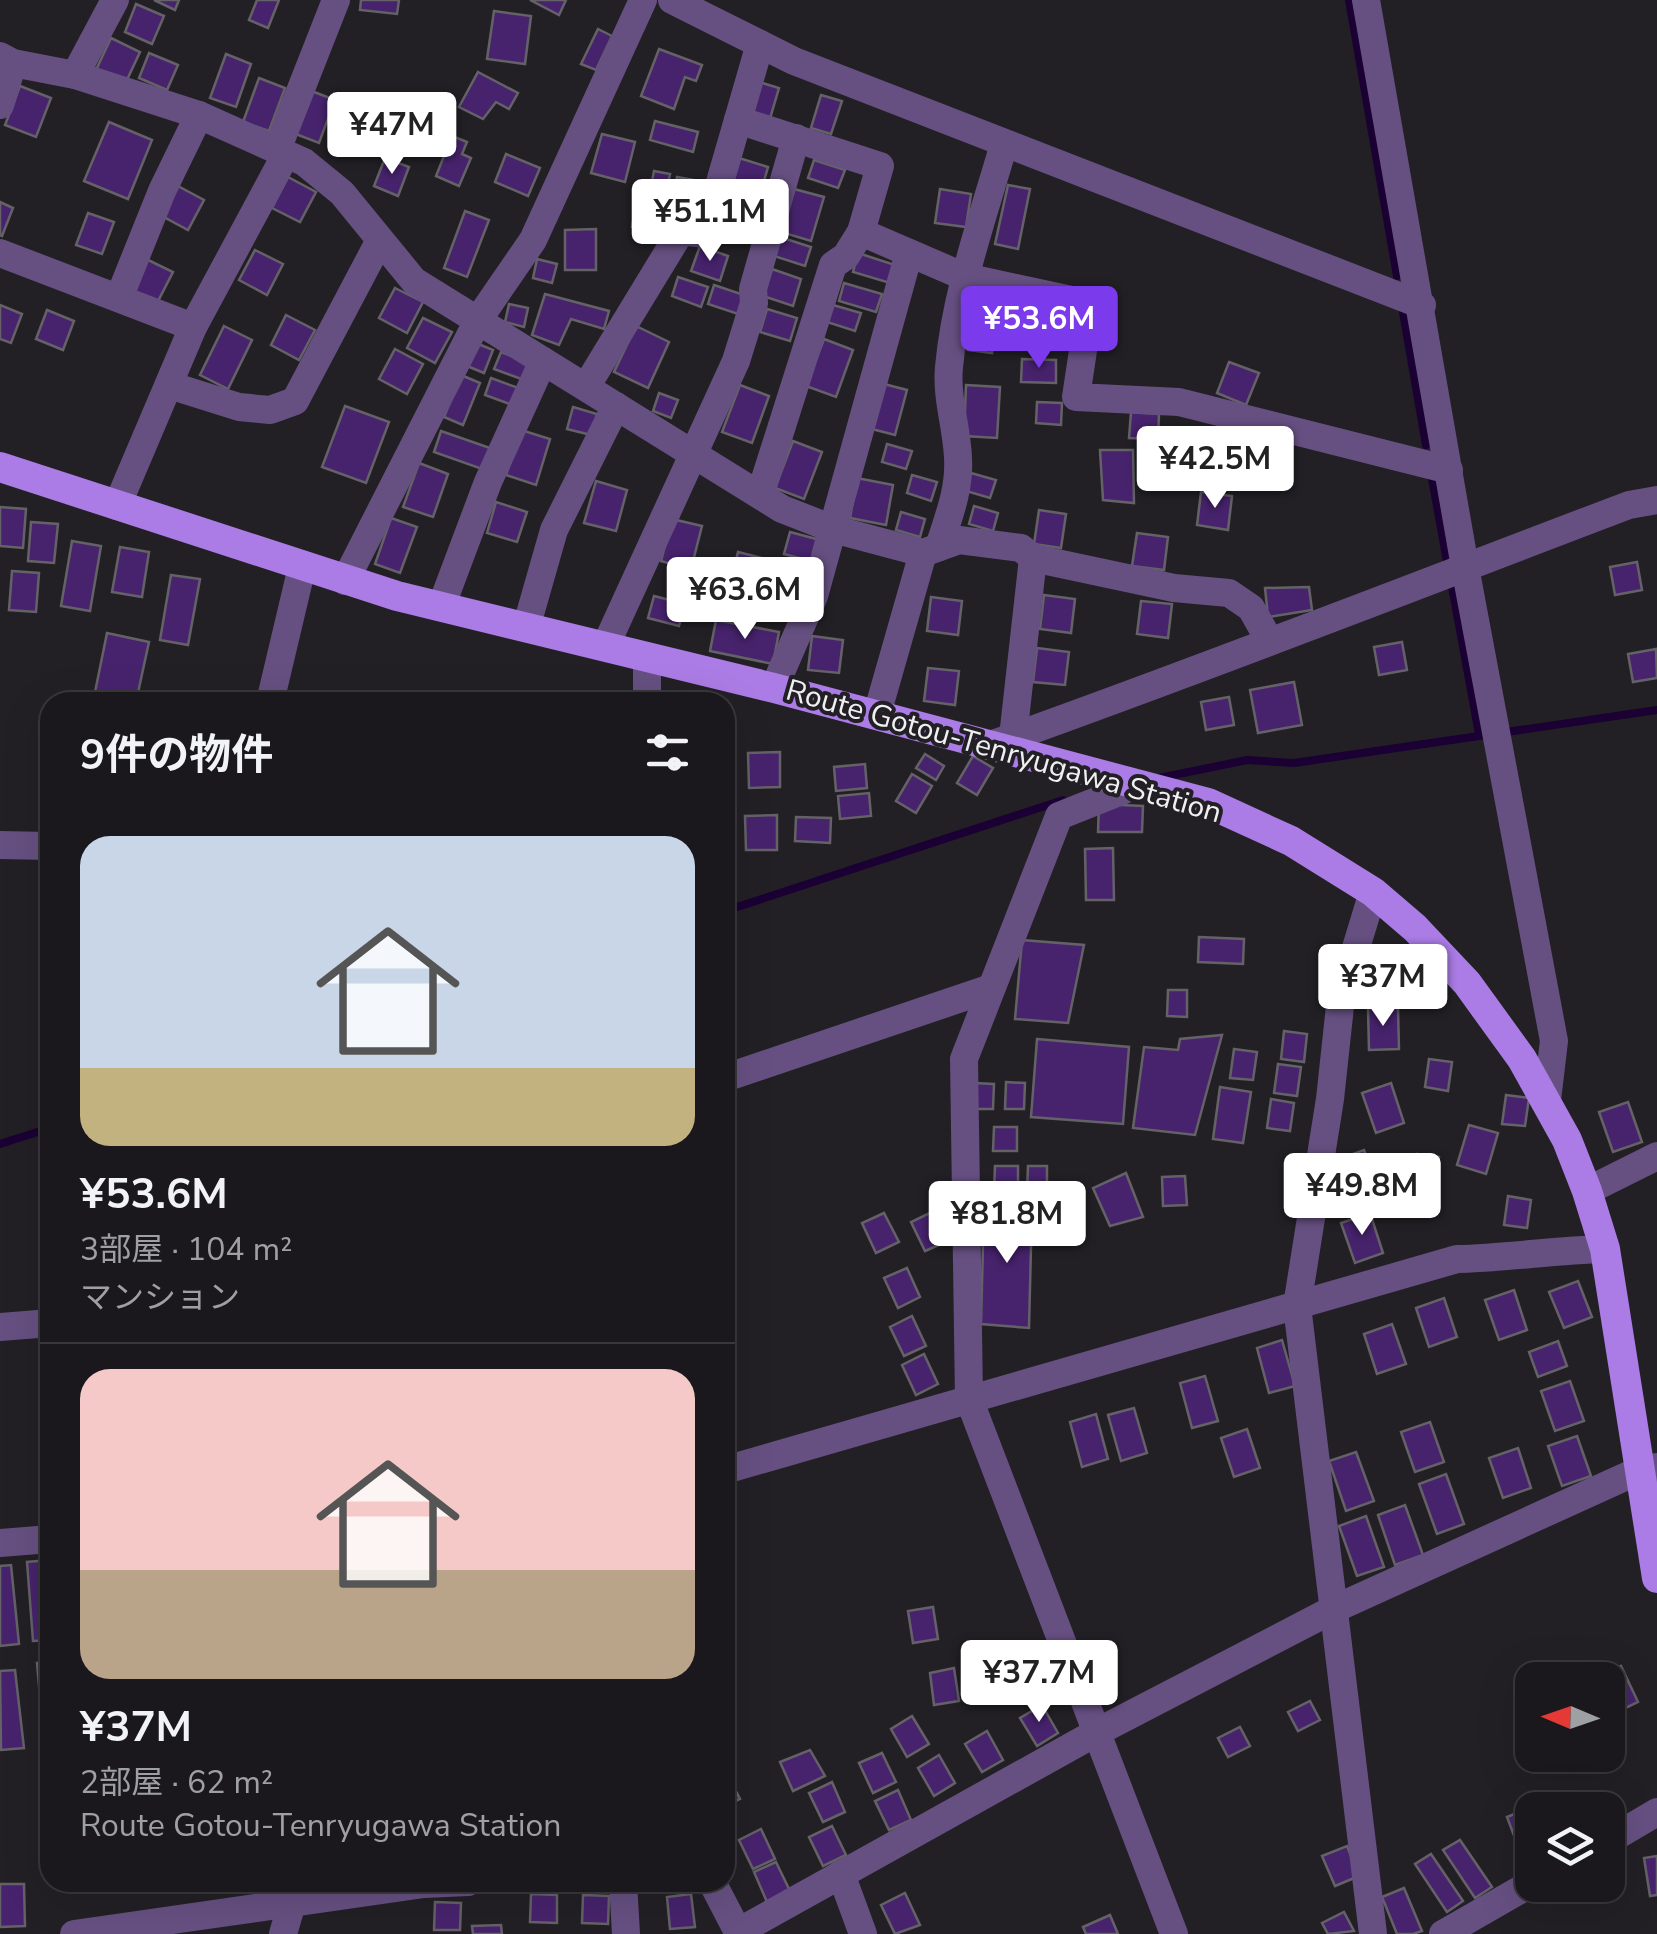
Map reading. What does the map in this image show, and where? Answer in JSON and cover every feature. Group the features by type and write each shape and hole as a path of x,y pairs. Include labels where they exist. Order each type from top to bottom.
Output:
{"main road":[{"name":"Route Gotou-Tenryugawa Station","path":"0,467 346,581 877,714 1003,741 1055,762 1208,803 1274,834 1373,892 1415,928 1496,1022 1547,1100 1588,1191 1605,1249 1648,1468 1657,1578"}],"street":[{"path":"75,76 115,0"},
{"path":"117,506 193,327 282,152 336,0"},
{"path":"346,581 478,320 533,240 643,0"},
{"path":"672,0 794,61 1422,305"},
{"path":"1366,0 1422,305 1464,568 1554,1041 1547,1100"},
{"path":"586,387 681,231 705,234 760,44"},
{"path":"0,105 7,60 75,76 199,115 304,162 342,193 414,281 782,509 833,529 931,550 959,540 1020,548 1033,558 1174,588 1229,593 1252,608 1269,640"},
{"path":"119,298 162,190 199,115"},
{"path":"738,120 880,166 861,232 846,256 833,265 760,495"},
{"path":"605,647 736,361 754,303 752,289 796,138"},
{"path":"877,714 931,550 957,489 958,458 948,387 949,366 965,277 1004,144"},
{"path":"861,232 965,277 1090,304 1076,397 1179,402 1449,470"},
{"path":"169,385 239,408 270,410 295,400 379,242"},
{"path":"0,253 193,327"},
{"path":"774,688 814,596 909,253"},
{"path":"441,607 488,482 543,361"},
{"path":"526,628 554,530 616,406"},
{"path":"1033,558 1003,741 1629,504 1657,500"},
{"path":"272,692 302,567"},
{"path":"647,692 648,658"},
{"path":"1131,782 1058,816 964,1059 969,1399 1174,1934"},
{"path":"0,845 40,846"},
{"path":"1373,892 1340,997 1330,1098 1297,1306 1373,1934"},
{"path":"735,1075 990,988"},
{"path":"1588,1191 1657,1156"},
{"path":"735,1467 1457,1259 1605,1249"},
{"path":"0,1327 40,1325"},
{"path":"717,1892 738,1933 1098,1731 1332,1610 1648,1468"},
{"path":"0,1543 40,1540"},
{"path":"1625,1830 1657,1812"},
{"path":"841,1874 863,1934"},
{"path":"74,1934 365,1892"},
{"path":"624,1892 626,1934"},
{"path":"1443,1934 1515,1893"},
{"path":"283,1934 292,1902"}],"building":[{"path":"154,0 179,0 175,10"},
{"path":"257,0 279,0 268,28 249,20"},
{"path":"361,0 399,0 397,14 360,10"},
{"path":"530,0 566,0 559,15"},
{"path":"136,4 164,16 152,44 125,32"},
{"path":"494,11 531,16 525,64 487,59"},
{"path":"598,29 612,36 596,70 581,64"},
{"path":"111,38 140,52 125,84 96,70"},
{"path":"659,49 702,65 696,81 685,77 674,109 641,96"},
{"path":"149,53 178,65 167,90 139,78"},
{"path":"226,54 251,64 236,107 210,98"},
{"path":"478,72 518,93 509,109 496,102 483,119 459,107"},
{"path":"259,78 285,88 269,131 243,122"},
{"path":"759,82 779,88 769,122 749,115"},
{"path":"20,86 51,98 36,137 5,125"},
{"path":"309,90 335,100 319,143 293,133"},
{"path":"821,95 842,101 831,134 811,128"},
{"path":"349,101 373,110 360,142 337,132"},
{"path":"396,114 420,123 408,152 384,142"},
{"path":"655,121 698,132 693,152 650,140"},
{"path":"109,122 152,140 128,199 84,181"},
{"path":"602,134 635,142 625,182 591,173"},
{"path":"452,136 467,142 462,154 471,158 459,186 436,176"},
{"path":"506,154 540,168 528,196 495,182"},
{"path":"385,158 409,167 398,196 374,186"},
{"path":"739,158 768,167 757,205 728,196"},
{"path":"814,160 845,170 838,188 808,178"},
{"path":"654,171 670,174 666,193 650,191"},
{"path":"288,177 316,192 300,222 272,208"},
{"path":"677,177 694,180 690,199 674,196"},
{"path":"176,185 204,200 188,230 160,215"},
{"path":"1008,185 1030,189 1018,249 995,244"},
{"path":"794,189 824,197 811,241 781,232"},
{"path":"940,189 971,194 966,227 935,223"},
{"path":"0,202 13,208 2,236 0,235"},
{"path":"723,204 753,214 746,234 716,224"},
{"path":"635,208 662,213 658,232 632,227"},
{"path":"465,211 489,220 467,277 444,268"},
{"path":"88,213 114,222 102,254 76,245"},
{"path":"596,229 596,270 565,270 565,230"},
{"path":"780,237 811,247 805,266 774,256"},
{"path":"700,246 728,256 720,281 691,271"},
{"path":"255,250 283,264 267,295 239,280"},
{"path":"858,253 895,265 890,283 853,272"},
{"path":"144,258 173,272 157,303 129,288"},
{"path":"537,259 557,264 552,283 533,278"},
{"path":"772,269 801,279 793,306 763,296"},
{"path":"678,277 708,287 701,307 672,296"},
{"path":"844,283 882,294 876,312 839,301"},
{"path":"714,285 744,295 738,314 708,304"},
{"path":"395,288 423,302 407,333 379,318"},
{"path":"545,294 609,311 604,329 571,319 559,345 532,335"},
{"path":"509,304 528,308 524,327 505,322"},
{"path":"0,305 22,314 11,343 0,339"},
{"path":"833,305 861,313 855,331 827,322"},
{"path":"973,306 997,308 992,353 968,350"},
{"path":"1025,306 1060,307 1059,330 1025,329"},
{"path":"767,309 797,318 790,341 760,332"},
{"path":"47,310 74,321 63,350 36,339"},
{"path":"286,315 315,330 299,360 271,345"},
{"path":"423,318 452,332 435,363 407,348"},
{"path":"224,326 252,340 228,389 200,375"},
{"path":"636,326 669,342 648,388 614,372"},
{"path":"824,339 853,350 836,397 806,386"},
{"path":"476,343 493,350 484,373 467,366"},
{"path":"395,349 423,364 407,394 379,379"},
{"path":"501,352 531,363 524,380 494,369"},
{"path":"1022,359 1056,360 1056,383 1021,382"},
{"path":"1229,362 1259,373 1246,405 1217,393"},
{"path":"461,375 480,383 463,425 444,417"},
{"path":"491,378 521,389 515,406 485,395"},
{"path":"884,384 907,390 895,435 872,429"},
{"path":"740,385 769,396 752,443 722,432"},
{"path":"966,385 1000,387 997,438 964,436"},
{"path":"659,393 678,400 671,418 653,411"},
{"path":"1037,402 1062,403 1061,425 1036,423"},
{"path":"345,406 389,422 366,483 322,467"},
{"path":"573,407 597,414 591,435 567,429"},
{"path":"1131,412 1159,414 1158,439 1129,438"},
{"path":"521,430 550,439 536,485 506,475"},
{"path":"441,431 490,448 482,469 434,452"},
{"path":"793,441 822,452 804,499 775,488"},
{"path":"887,444 912,451 906,469 882,462"},
{"path":"1100,450 1133,450 1134,503 1103,500"},
{"path":"419,463 448,474 433,517 403,507"},
{"path":"971,473 996,480 990,498 966,491"},
{"path":"912,475 937,482 931,501 907,493"},
{"path":"857,478 893,485 886,525 850,518"},
{"path":"596,481 627,490 616,531 584,523"},
{"path":"1201,492 1232,496 1228,530 1197,525"},
{"path":"496,502 527,512 517,542 487,533"},
{"path":"974,506 998,513 993,531 969,524"},
{"path":"0,507 26,509 23,548 0,546"},
{"path":"1039,510 1066,514 1061,548 1034,544"},
{"path":"901,512 925,519 920,537 896,530"},
{"path":"391,518 417,527 400,573 375,564"},
{"path":"672,519 702,526 691,569 661,561"},
{"path":"31,522 58,524 54,563 28,561"},
{"path":"790,532 820,540 815,562 784,554"},
{"path":"1137,533 1168,537 1164,570 1132,566"},
{"path":"72,541 101,546 90,611 61,606"},
{"path":"120,547 149,552 142,597 112,592"},
{"path":"738,552 782,563 774,593 761,590 754,618 723,610"},
{"path":"1637,562 1642,590 1615,595 1610,567"},
{"path":"12,571 39,573 36,612 9,610"},
{"path":"171,575 200,579 188,645 160,640"},
{"path":"1309,587 1312,610 1268,617 1265,588"},
{"path":"1044,595 1075,599 1071,633 1040,629"},
{"path":"654,596 685,604 679,626 648,618"},
{"path":"931,597 962,601 958,635 927,631"},
{"path":"1141,601 1172,604 1168,638 1137,634"},
{"path":"716,620 779,632 773,664 710,651"},
{"path":"107,633 149,642 138,692 95,692"},
{"path":"812,636 843,640 839,673 808,670"},
{"path":"1402,642 1407,670 1379,675 1374,647"},
{"path":"1037,648 1069,652 1065,685 1033,682"},
{"path":"1656,649 1657,678 1633,682 1628,654"},
{"path":"928,668 959,671 955,705 924,701"},
{"path":"1294,682 1302,725 1258,733 1250,690"},
{"path":"1229,697 1234,725 1206,730 1201,702"},
{"path":"780,752 780,787 749,788 748,753"},
{"path":"925,754 944,766 936,780 916,768"},
{"path":"973,756 993,768 977,795 957,783"},
{"path":"865,764 867,788 836,791 834,767"},
{"path":"912,774 932,786 916,813 896,801"},
{"path":"869,793 871,816 840,819 838,796"},
{"path":"1099,804 1143,806 1142,832 1098,832"},
{"path":"777,815 777,850 746,850 745,816"},
{"path":"796,817 831,818 830,843 795,841"},
{"path":"1113,848 1114,900 1086,900 1085,849"},
{"path":"1199,937 1244,939 1243,964 1198,962"},
{"path":"1022,940 1084,945 1068,1023 1015,1019"},
{"path":"1168,990 1187,990 1187,1017 1167,1016"},
{"path":"1368,1008 1398,1008 1399,1049 1369,1050"},
{"path":"1284,1031 1307,1034 1304,1062 1281,1059"},
{"path":"1222,1035 1195,1135 1133,1128 1144,1047 1178,1050 1180,1039"},
{"path":"1037,1039 1129,1047 1123,1124 1031,1117"},
{"path":"1234,1049 1257,1052 1253,1080 1230,1078"},
{"path":"1429,1059 1452,1062 1448,1091 1425,1087"},
{"path":"1278,1064 1301,1067 1297,1096 1274,1093"},
{"path":"1006,1082 1025,1083 1024,1109 1005,1109"},
{"path":"974,1083 994,1084 993,1109 974,1109"},
{"path":"1391,1083 1404,1123 1376,1133 1362,1093"},
{"path":"1220,1087 1251,1092 1243,1143 1213,1139"},
{"path":"1506,1095 1529,1098 1525,1126 1502,1124"},
{"path":"1271,1099 1294,1103 1290,1131 1267,1128"},
{"path":"1628,1102 1642,1142 1613,1152 1599,1112"},
{"path":"1469,1125 1498,1133 1486,1174 1457,1165"},
{"path":"994,1127 1017,1127 1017,1151 993,1151"},
{"path":"1364,1150 1377,1190 1349,1200 1336,1160"},
{"path":"1417,1154 1439,1157 1436,1185 1413,1182"},
{"path":"995,1166 1018,1166 1018,1191 994,1191"},
{"path":"1028,1166 1047,1166 1047,1192 1027,1191"},
{"path":"1126,1173 1143,1217 1110,1226 1093,1188"},
{"path":"1185,1176 1187,1205 1163,1206 1162,1177"},
{"path":"1508,1196 1531,1200 1527,1228 1504,1225"},
{"path":"984,1204 1032,1206 1029,1328 981,1324"},
{"path":"934,1211 948,1241 925,1251 911,1222"},
{"path":"884,1213 899,1242 876,1253 862,1223"},
{"path":"1370,1213 1383,1253 1355,1263 1341,1223"},
{"path":"907,1268 920,1297 898,1308 884,1278"},
{"path":"1578,1281 1592,1317 1564,1328 1549,1292"},
{"path":"1514,1290 1527,1330 1499,1340 1485,1300"},
{"path":"1444,1298 1457,1337 1429,1347 1416,1308"},
{"path":"912,1316 926,1346 904,1356 890,1327"},
{"path":"1392,1324 1406,1364 1377,1374 1364,1334"},
{"path":"1282,1340 1295,1386 1269,1393 1257,1348"},
{"path":"1558,1341 1567,1366 1538,1377 1529,1352"},
{"path":"924,1354 938,1384 916,1395 902,1365"},
{"path":"1205,1376 1218,1421 1192,1428 1180,1383"},
{"path":"1570,1381 1584,1421 1555,1431 1541,1391"},
{"path":"1134,1408 1147,1453 1121,1461 1108,1415"},
{"path":"1096,1414 1108,1459 1082,1467 1070,1422"},
{"path":"1430,1422 1444,1462 1415,1472 1401,1432"},
{"path":"1247,1429 1260,1468 1234,1477 1221,1438"},
{"path":"1577,1436 1591,1476 1562,1486 1548,1446"},
{"path":"1518,1448 1531,1488 1503,1498 1489,1458"},
{"path":"1356,1452 1374,1501 1346,1511 1329,1461"},
{"path":"1446,1474 1464,1524 1437,1534 1419,1484"},
{"path":"1405,1505 1423,1555 1395,1565 1378,1515"},
{"path":"1366,1516 1384,1567 1357,1576 1339,1526"},
{"path":"40,1561 40,1641 33,1641 27,1562"},
{"path":"11,1565 19,1644 0,1646 0,1566"},
{"path":"933,1607 938,1639 913,1643 908,1611"},
{"path":"1037,1644 1053,1672 1032,1685 1015,1657"},
{"path":"998,1655 1014,1683 993,1696 976,1668"},
{"path":"954,1668 959,1701 934,1705 930,1673"},
{"path":"15,1670 24,1748 1,1750 0,1671"},
{"path":"1625,1674 1638,1702 1625,1708"},
{"path":"1310,1701 1320,1720 1298,1731 1288,1712"},
{"path":"1042,1705 1058,1733 1037,1746 1020,1718"},
{"path":"912,1716 929,1744 907,1757 891,1729"},
{"path":"1240,1727 1250,1746 1228,1757 1218,1738"},
{"path":"987,1731 1003,1760 982,1772 965,1744"},
{"path":"810,1750 825,1776 793,1791 780,1762"},
{"path":"882,1753 896,1782 873,1793 859,1763"},
{"path":"939,1755 955,1783 934,1796 918,1768"},
{"path":"832,1782 845,1812 823,1822 809,1793"},
{"path":"898,1790 911,1820 889,1830 875,1801"},
{"path":"1515,1814 1515,1838 1507,1817"},
{"path":"832,1826 846,1855 823,1866 809,1837"},
{"path":"761,1829 775,1859 753,1869 739,1840"},
{"path":"1460,1840 1492,1887 1475,1898 1443,1850"},
{"path":"1347,1846 1359,1876 1335,1886 1322,1856"},
{"path":"1431,1854 1463,1901 1447,1912 1415,1864"},
{"path":"1657,1856 1657,1895 1650,1896 1644,1858"},
{"path":"776,1862 790,1891 767,1902 754,1872"},
{"path":"0,1884 24,1884 25,1926 0,1927"},
{"path":"1404,1888 1422,1931 1413,1934 1397,1934 1382,1897"},
{"path":"905,1893 920,1925 895,1934 881,1905"},
{"path":"531,1894 557,1895 557,1923 530,1922"},
{"path":"691,1894 695,1927 670,1929 667,1897"},
{"path":"583,1895 609,1896 608,1924 582,1923"},
{"path":"435,1902 461,1903 460,1930 434,1930"},
{"path":"1344,1912 1354,1931 1328,1934 1322,1923"},
{"path":"1110,1915 1118,1934 1086,1934 1083,1927"},
{"path":"501,1925 502,1934 473,1934 472,1926"}],"waterway":[{"path":"1349,0 1397,276"},
{"path":"1403,312 1426,445"},
{"path":"1431,473 1448,567"},
{"path":"1451,581 1479,734"},
{"path":"1159,778 1247,760 1294,763 1657,710"},
{"path":"735,908 1063,800"},
{"path":"0,1144 40,1131"}]}
